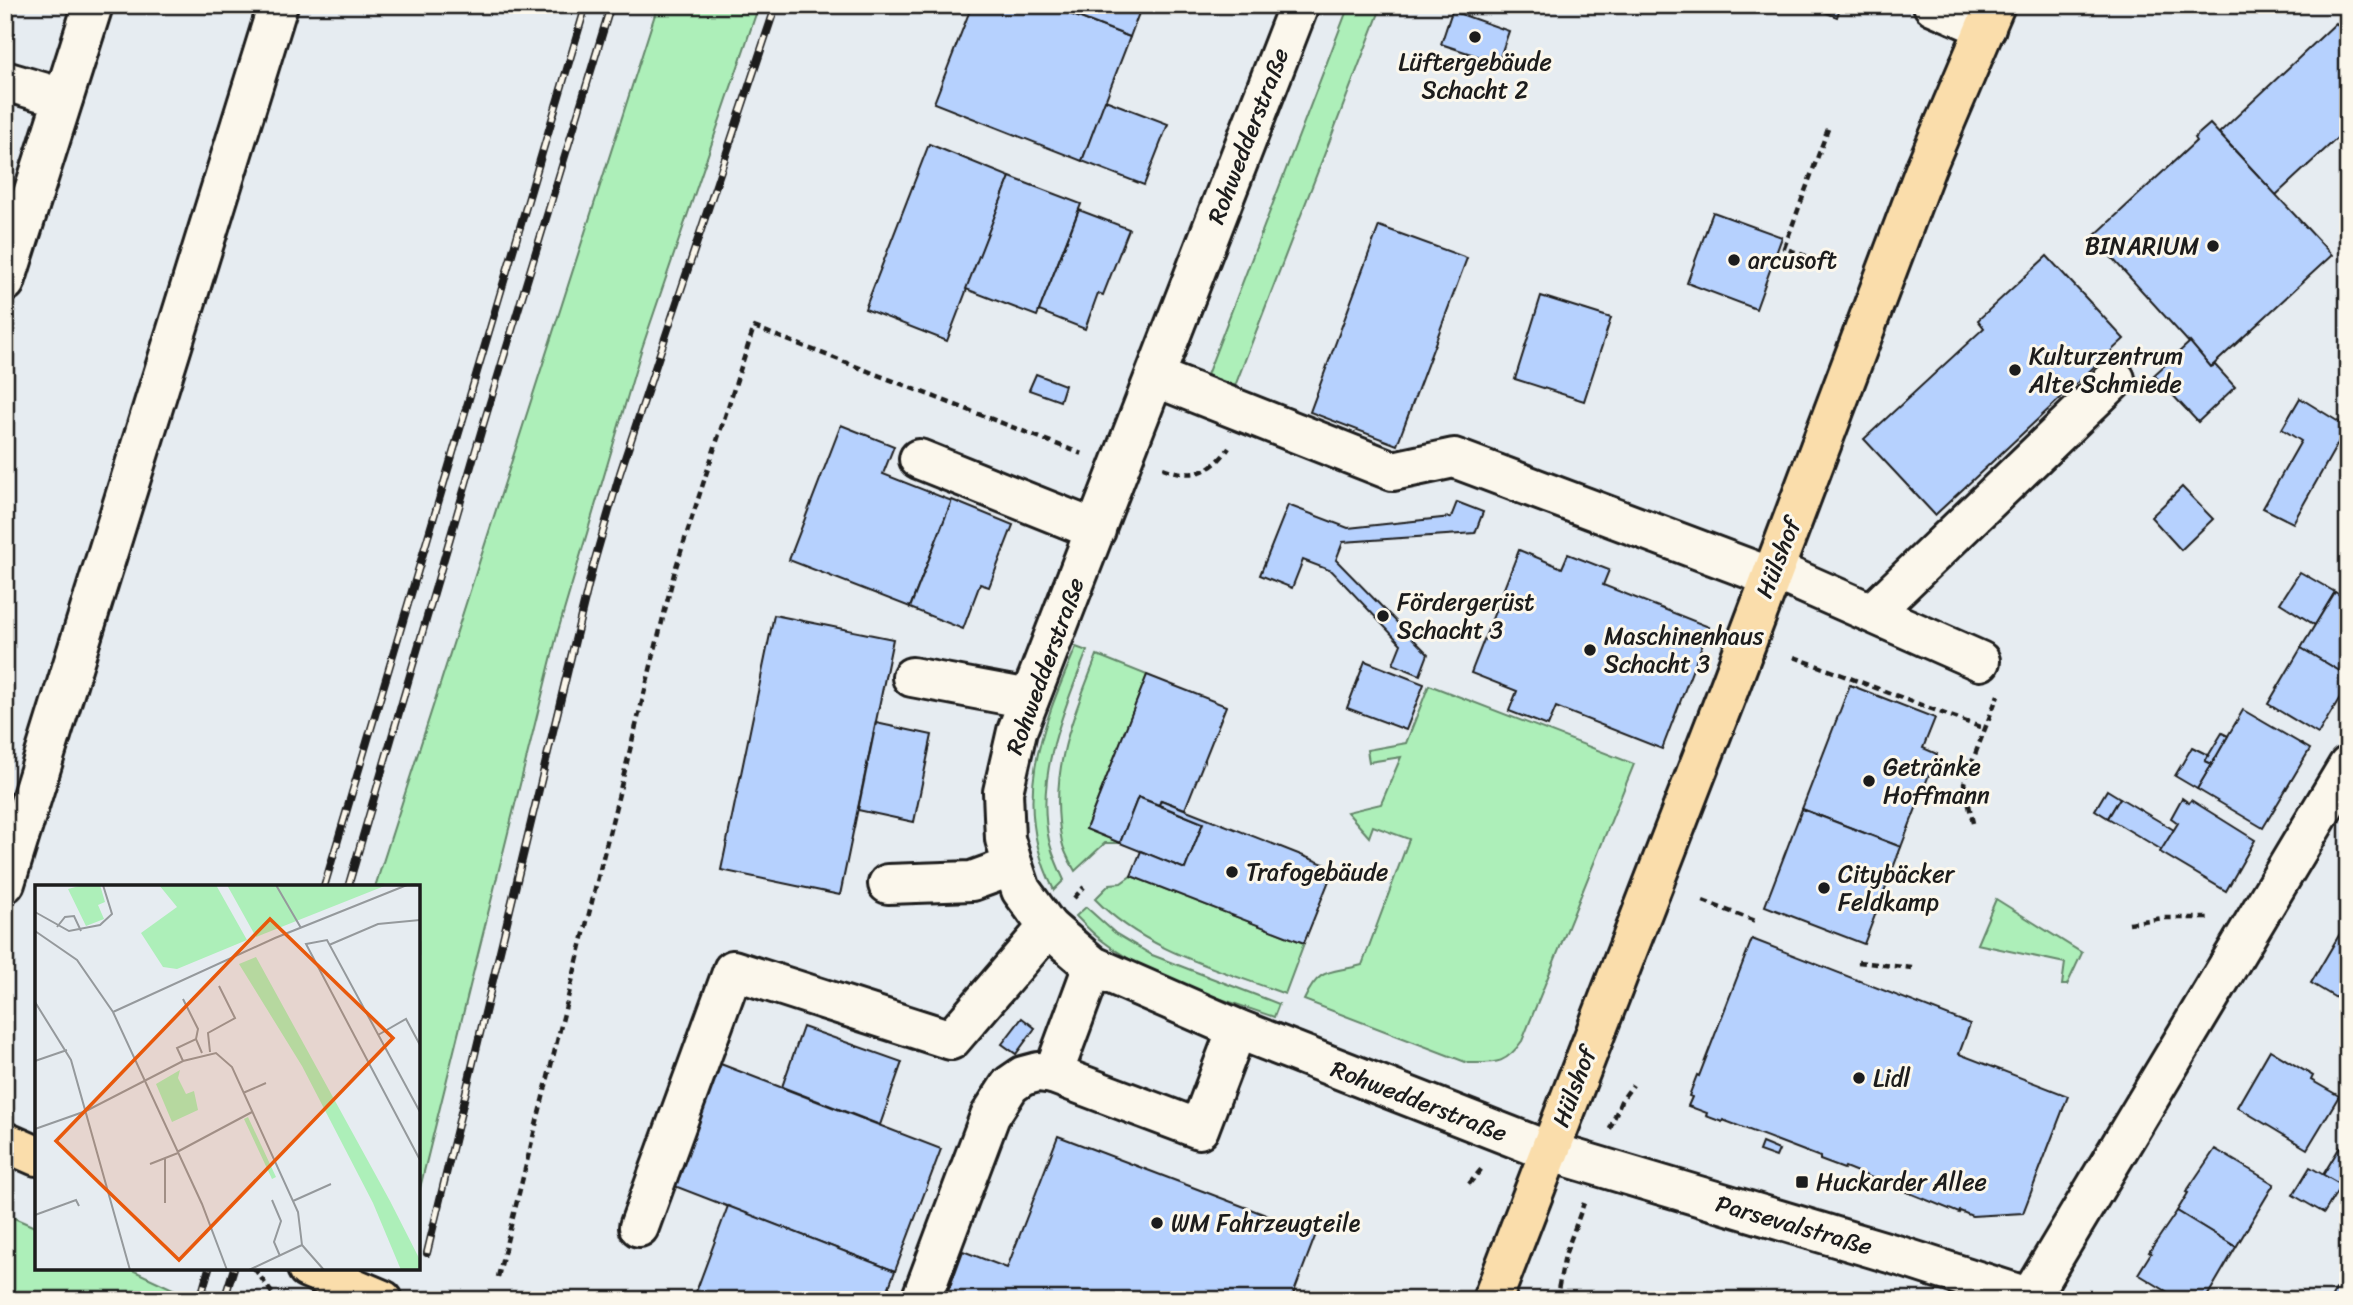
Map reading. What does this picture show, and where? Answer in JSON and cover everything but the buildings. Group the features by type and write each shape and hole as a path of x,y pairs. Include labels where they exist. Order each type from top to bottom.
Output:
{"main road":[{"name":"Hülshof","path":"1492,1300 1551,1152 1926,167 1991,16"},
{"path":"5,1142 35,1155"},
{"path":"312,1270 383,1300"}],"street":[{"path":"5,282 93,5"},
{"path":"5,883 278,5"},
{"name":"Rohwedderstraße","path":"1299,5 1017,731 1003,792 1004,839 1021,890 1048,927 1093,966 1237,1029 1551,1152"},
{"path":"1933,5 1991,16"},
{"path":"5,81 64,98"},
{"path":"1155,377 1393,471 1454,458 1873,612 1980,662"},
{"path":"1873,612 2115,379"},
{"path":"919,459 1096,530"},
{"path":"912,677 1029,699"},
{"path":"2032,1298 2348,766"},
{"path":"888,884 972,881 1013,866"},
{"path":"639,1227 733,970 951,1040 1048,927"},
{"path":"1053,1074 1093,966"},
{"path":"920,1300 990,1116 1010,1086 1023,1076 1038,1072 1053,1074 1199,1129 1237,1029"},
{"name":"Parsevalstraße","path":"1551,1152 2032,1298"}],"path":[{"path":"1828,129 1784,248 1836,267"},
{"path":"498,1278 675,569 754,327 1119,468"},
{"path":"1163,468 1193,475 1206,470 1224,454 1240,432 1247,413"},
{"path":"1794,657 1985,729"},
{"path":"1973,823 1964,783 2007,672 1980,662"},
{"path":"1703,901 1758,922"},
{"path":"2129,923 2163,918 2213,918"},
{"path":"1858,961 1912,968"},
{"path":"255,1270 277,1300"}],"green space":[{"path":"658,5 759,5 641,351 558,631 420,1188 420,885 376,885"},
{"path":"1349,5 1382,5 1235,386 1207,375"},
{"path":"1076,647 1087,651 1054,743 1046,791 1049,840 1064,880 1054,890 1041,858 1034,827 1032,797 1042,737"},
{"path":"1097,655 1147,675 1086,829 1120,843 1105,843 1075,871 1062,842 1058,792 1065,746"},
{"path":"1429,685 1634,764 1522,1041 1510,1055 1499,1061 1468,1063 1304,1000 1321,976 1362,965 1409,839 1373,826 1369,837 1347,812 1381,804 1401,757 1369,762 1367,750 1406,743"},
{"path":"1131,876 1304,943 1285,994 1209,967 1160,945 1136,932 1095,899 1110,884 1121,883"},
{"path":"1996,899 2082,953 2067,985 2062,985 2065,963 1977,944"},
{"path":"1086,907 1115,933 1152,955 1279,1004 1274,1017 1161,976 1119,953 1076,916"},
{"path":"5,1214 35,1227 35,1270 132,1270 175,1290 171,1300 5,1300"}],"railway":[{"path":"325,885 586,5"},
{"path":"349,885 481,432 611,5"},
{"path":"427,1253 593,566 620,473 776,5"},
{"path":"200,1300 208,1270"},
{"path":"224,1300 233,1270"}],"place":[{"name":"Lüftergebäude Schacht 2","path":"1475,37"},
{"name":"BINARIUM","path":"2213,246"},
{"name":"arcusoft","path":"1734,260"},
{"name":"Kulturzentrum Alte Schmiede","path":"2015,370"},
{"name":"Fördergerüst Schacht 3","path":"1383,616"},
{"name":"Maschinenhaus Schacht 3","path":"1590,650"},
{"name":"Getränke Hoffmann","path":"1869,781"},
{"name":"Trafogebäude","path":"1232,872"},
{"name":"Citybäcker Feldkamp","path":"1824,888"},
{"name":"Lidl","path":"1859,1078"},
{"name":"Huckarder Allee","path":"1802,1182"},
{"name":"WM Fahrzeugteile","path":"1157,1223"}]}
